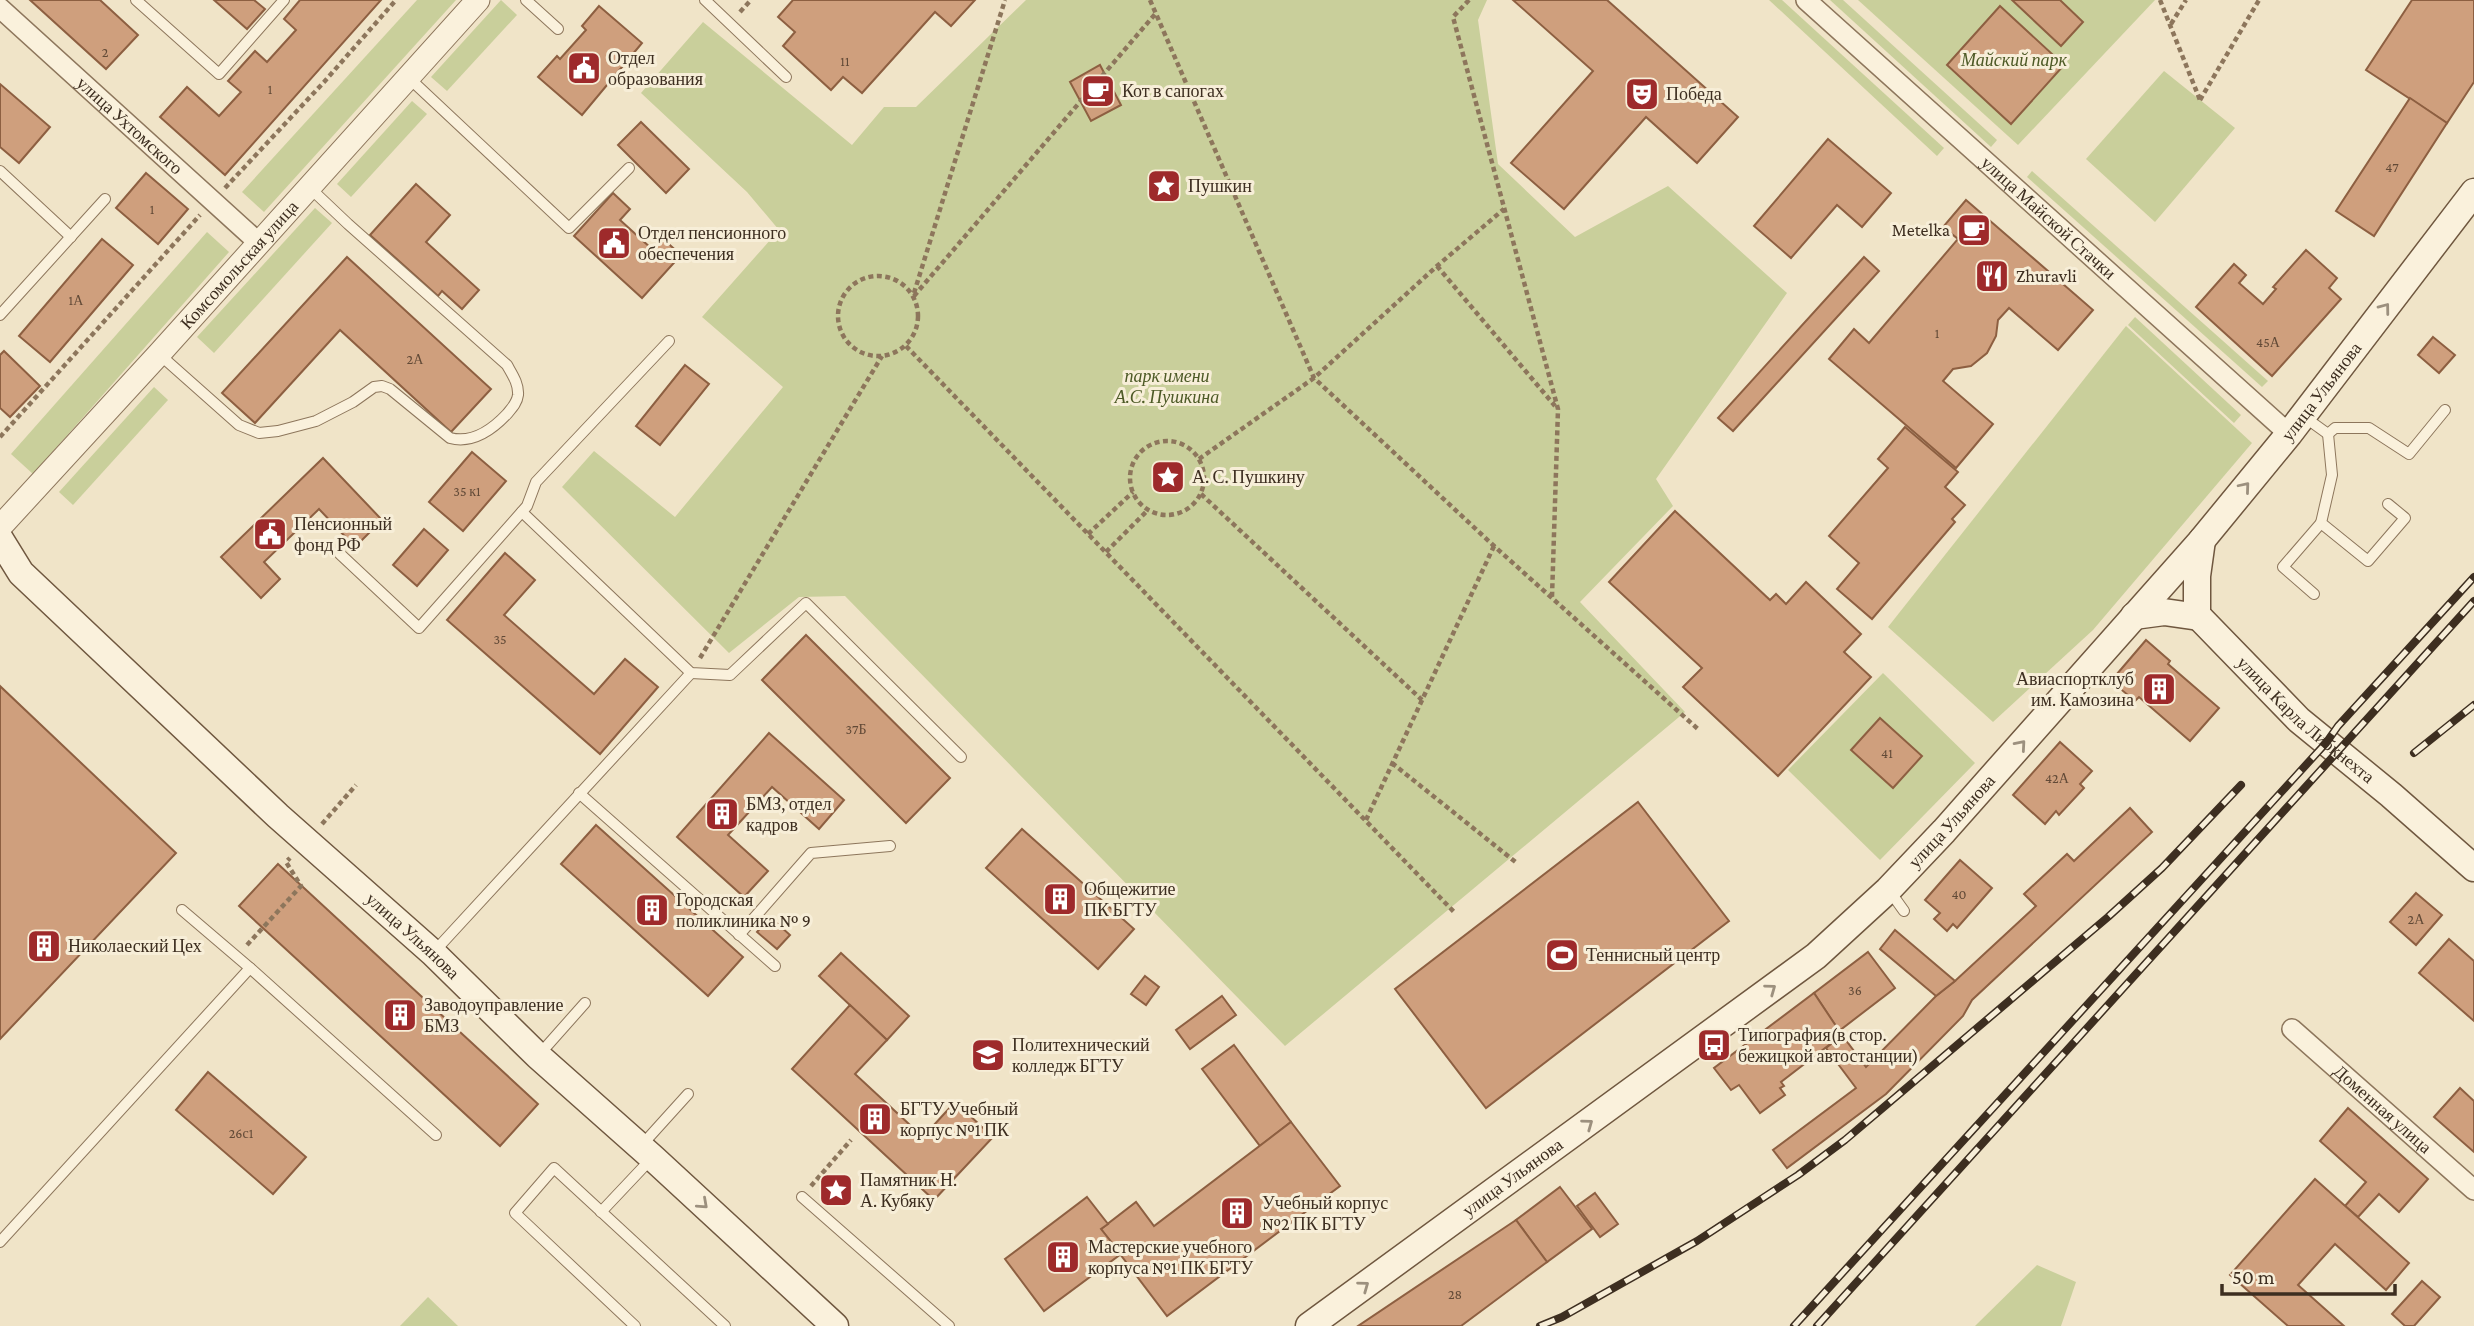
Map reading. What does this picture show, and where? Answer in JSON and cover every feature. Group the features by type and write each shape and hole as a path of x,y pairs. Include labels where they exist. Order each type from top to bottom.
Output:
{"main road":[{"name":"улица Ульянова","path":"1308,1326 1816,956 1888,890 1944,831 2202,540 2296,425 2474,192"},
{"name":"улица Ульянова","path":"0,539 21,573 278,816 433,953 538,1056 835,1326"},
{"path":"2134,616 2164,612 2198,614 2197,576 2202,540"},
{"name":"улица Карла Либкнехта","path":"2198,614 2299,720 2391,795 2474,868"}],"street":[{"name":"Комсомольская улица","path":"0,527 478,0"},
{"name":"улица Майской Стачки","path":"1806,0 2296,425"},
{"name":"улица Ухтомского","path":"0,8 259,243"},
{"name":"Доменная улица","path":"2292,1029 2474,1190"}],"lane":[{"path":"136,0 219,74 284,0"},
{"path":"526,0 558,29"},
{"path":"705,0 786,77"},
{"path":"408,78 569,228 629,168"},
{"path":"0,171 71,237"},
{"path":"159,354 239,425 259,433 316,421 353,402 374,387 382,386 450,438 458,440 472,437 495,427 516,403 518,396 518,387 507,365 310,188"},
{"path":"0,314 105,199"},
{"path":"340,554 419,628 527,506 536,482 669,341"},
{"path":"2328,434 2336,428 2369,428 2409,454 2445,410"},
{"path":"2296,425 2328,434"},
{"path":"2314,594 2283,567 2321,523 2332,475 2328,434"},
{"path":"2321,523 2368,561 2405,518 2388,504"},
{"path":"522,512 691,673 730,675 806,603 961,757"},
{"path":"433,953 691,673"},
{"path":"579,793 775,966"},
{"path":"739,935 811,853 890,845"},
{"path":"1888,890 1904,911"},
{"path":"182,911 250,968 436,1135"},
{"path":"0,1242 250,968"},
{"path":"538,1056 585,1003"},
{"path":"601,1212 688,1094"},
{"path":"635,1326 515,1213 554,1168 725,1326"},
{"path":"802,1197 949,1326"}],"path":[{"path":"914,296 1005,0"},
{"path":"1150,0 1314,378 1494,546 1699,730"},
{"path":"1469,0 1453,17 1558,409 1552,597"},
{"path":"2160,0 2200,100 2259,0"},
{"path":"2170,24 2186,0"},
{"path":"914,296 1156,13"},
{"path":"1199,458 1314,378 1505,209"},
{"path":"1437,267 1558,409"},
{"path":"880,275 905,285 914,296 918,309 914,335 906,346 895,353 882,356 869,355 847,342 840,330 839,304 854,283 880,275"},
{"path":"906,346 1455,913"},
{"path":"691,673 882,356"},
{"path":"1168,440 1191,449 1204,470 1205,482 1201,494 1194,505 1184,512 1160,515 1148,510 1133,492 1131,468 1136,457 1156,442 1168,440"},
{"path":"1088,534 1133,492"},
{"path":"1201,494 1422,699"},
{"path":"1106,552 1148,510"},
{"path":"1366,820 1494,546"},
{"path":"1392,763 1518,864"},
{"path":"236,957 301,886 286,862 308,841 356,785"},
{"path":"802,1197 851,1140"}],"green space":[{"path":"417,0 456,0 264,212 242,192"},
{"path":"501,0 517,15 447,91 431,77"},
{"name":"парк имени А.С. Пушкина","path":"1026,0 1487,0 1478,20 1498,164 1575,237 1668,186 1787,293 1656,479 1673,506 1580,602 1685,712 1285,1046 845,596 799,597 729,653 562,487 594,451 675,517 783,387 702,317 779,230 747,192 641,93 703,22 852,145 884,107 916,107"},
{"path":"1769,0 1782,0 1944,148 1937,156"},
{"path":"1830,0 1843,0 1997,140 1991,147"},
{"name":"Майский парк","path":"1858,0 2155,0 2018,145"},
{"path":"2164,71 2235,128 2155,222 2086,159"},
{"path":"412,101 427,114 351,197 337,184"},
{"path":"2032,171 2268,381 2262,387 2027,177"},
{"path":"315,208 332,223 214,353 197,337"},
{"path":"207,232 229,252 33,474 11,454"},
{"path":"2135,317 2241,415 2234,423 2128,325"},
{"path":"2126,326 2252,443 2093,630 1993,722 1888,627"},
{"path":"154,387 168,400 73,505 59,492"},
{"path":"1883,673 1975,763 1880,860 1788,770"},
{"path":"2037,1265 2076,1282 2061,1326 1975,1326"},
{"path":"428,1297 458,1326 400,1326"}],"building":[{"path":"30,0 100,0 138,35 106,69"},
{"path":"214,0 254,0 265,9 247,29"},
{"path":"300,0 381,0 225,175 160,117 187,87 219,116 241,92 228,81 255,51 267,62 296,30 284,19"},
{"path":"793,0 975,0 951,26 935,12 862,93 843,77 831,90 783,46 795,32 778,17"},
{"name":"Победа","path":"1513,0 1607,0 1738,117 1697,163 1646,117 1564,209 1511,163 1593,71"},
{"path":"2012,0 2060,0 2083,22 2061,46"},
{"path":"2412,0 2474,0 2474,82 2447,123 2366,70"},
{"name":"Отдел образования","path":"599,6 642,43 582,115 538,77 557,56 560,59 586,30 582,26"},
{"path":"2000,6 2064,65 2011,124 1947,65"},
{"path":"1100,65 1121,105 1091,121 1070,82"},
{"path":"0,84 50,127 19,163 0,147"},
{"path":"2410,98 2447,123 2374,236 2336,211"},
{"path":"641,122 689,169 666,193 618,145"},
{"path":"1828,139 1891,193 1862,227 1837,205 1791,258 1754,226"},
{"path":"146,173 188,209 158,244 116,208"},
{"path":"416,184 450,215 426,242 479,290 462,309 442,291 438,296 370,235"},
{"name":"Отдел пенсионного обеспечения","path":"613,193 630,209 620,220 652,249 662,238 681,255 642,298 574,236"},
{"path":"1966,200 2093,310 2058,350 2009,308 1998,320 1996,336 1987,353 1971,366 1953,369 1943,381 1993,424 1956,468 1829,359 1854,329 1869,343 1958,239 1943,227"},
{"path":"102,239 133,265 50,362 19,336"},
{"path":"2306,250 2337,278 2329,288 2341,299 2272,376 2196,307 2234,264 2246,275 2239,283 2263,304 2276,289 2273,287"},
{"path":"347,257 491,389 451,432 340,330 255,423 222,393"},
{"path":"1864,257 1879,271 1733,431 1718,418"},
{"path":"2433,337 2455,355 2439,373 2418,355"},
{"path":"4,351 40,386 10,417 0,408 0,355"},
{"path":"685,365 709,384 660,445 636,426"},
{"path":"1905,427 1958,472 1945,487 1965,505 1952,519 1955,522 1872,619 1837,589 1859,563 1829,536 1888,468 1878,459"},
{"path":"472,452 506,481 463,531 429,502"},
{"name":"Пенсионный фонд РФ","path":"323,458 382,520 355,547 319,509 264,562 280,579 261,598 221,557"},
{"path":"1675,511 1770,600 1776,594 1786,604 1806,582 1861,634 1844,652 1871,677 1778,776 1683,687 1702,668 1609,582"},
{"path":"424,529 448,550 417,586 393,565"},
{"path":"505,553 535,580 504,615 594,694 625,659 658,687 600,754 447,620"},
{"path":"806,635 950,778 906,823 762,680"},
{"name":"Авиаспортклуб им. Камозина","path":"2146,640 2170,661 2168,664 2219,708 2190,741 2139,697 2135,701 2111,681"},
{"name":"Николаеский Цех","path":"0,686 176,853 0,1039"},
{"path":"1880,718 1922,756 1893,788 1851,750"},
{"name":"БМЗ, отдел кадров","path":"769,733 844,800 819,829 772,787 728,835 768,871 744,897 677,837"},
{"path":"2060,742 2092,771 2080,784 2084,788 2059,815 2056,811 2045,824 2013,795"},
{"name":"Теннисный центр","path":"1638,802 1729,921 1486,1108 1395,989"},
{"path":"2130,808 2152,832 1972,1000 1963,1016 1886,1094 1787,1168 1773,1150 1856,1088 1826,1048 1842,1035 1866,1067 1936,996 2036,906 2024,894 2067,854 2074,861"},
{"name":"Городская поликлиника № 9","path":"596,825 743,957 708,996 561,864"},
{"name":"Общежитие ПК БГТУ","path":"1022,829 1134,929 1098,969 986,868"},
{"path":"1960,860 1992,888 1957,928 1953,924 1947,931 1934,919 1940,913 1925,900"},
{"name":"Заводоуправление БМЗ","path":"278,864 538,1104 500,1146 239,906"},
{"path":"2416,893 2442,915 2416,945 2390,922"},
{"path":"770,917 790,935 777,949 757,932"},
{"path":"1895,930 1955,981 1936,996 1880,949"},
{"path":"2449,939 2474,961 2474,1021 2419,973"},
{"path":"1868,952 1895,988 1839,1031 1814,993"},
{"path":"841,953 909,1016 887,1040 819,976"},
{"path":"1145,976 1159,987 1146,1005 1131,994"},
{"path":"1814,993 1842,1035 1781,1082 1784,1086 1780,1088 1785,1095 1760,1113 1739,1085 1731,1090 1714,1068"},
{"path":"1222,996 1236,1015 1190,1049 1176,1030"},
{"name":"БГТУ Учебный корпус №1 ПК","path":"850,1005 887,1040 855,1074 923,1137 955,1102 993,1137 934,1200 792,1069"},
{"path":"1234,1045 1291,1122 1260,1146 1202,1069"},
{"path":"208,1072 306,1157 273,1194 176,1110"},
{"path":"2460,1088 2474,1101 2474,1152 2434,1117"},
{"path":"2348,1108 2428,1179 2399,1212 2379,1194 2358,1217 2345,1206 2366,1182 2320,1141"},
{"name":"Учебный корпус №2 ПК БГТУ","path":"1291,1122 1340,1186 1167,1316 1101,1229 1136,1202 1154,1226"},
{"path":"2315,1179 2409,1263 2386,1290 2335,1244 2298,1285 2344,1326 2288,1326 2230,1275"},
{"path":"1560,1187 1592,1229 1547,1262 1516,1220"},
{"path":"1595,1193 1618,1224 1600,1237 1577,1206"},
{"name":"Мастерские учебного корпуса №1 ПК БГТУ","path":"1087,1197 1108,1224 1101,1229 1121,1254 1044,1311 1005,1259"},
{"path":"1516,1220 1547,1262 1461,1326 1358,1326"},
{"path":"2422,1281 2440,1297 2414,1326 2405,1326 2392,1314"}],"railway":[{"path":"1794,1326 2474,577"},
{"path":"1817,1326 2474,601"},
{"path":"2414,753 2474,705"},
{"path":"1540,1326 1562,1317 1697,1241 1798,1175 1845,1140 2108,917 2162,868 2241,785"}],"place":[{"name":"Отдел образования","path":"584,68"},
{"name":"Кот в сапогах","path":"1098,91"},
{"name":"Победа","path":"1642,94"},
{"name":"Пушкин","path":"1164,186"},
{"name":"Metelka","path":"1974,230"},
{"name":"Отдел пенсионного обеспечения","path":"614,243"},
{"name":"Zhuravli","path":"1992,276"},
{"name":"А. С. Пушкину","path":"1168,477"},
{"name":"Пенсионный фонд РФ","path":"270,534"},
{"name":"Авиаспортклуб им. Камозина","path":"2159,689"},
{"name":"БМЗ, отдел кадров","path":"722,814"},
{"name":"Общежитие ПК БГТУ","path":"1060,899"},
{"name":"Городская поликлиника № 9","path":"652,910"},
{"name":"Николаеский Цех","path":"44,946"},
{"name":"Теннисный центр","path":"1562,955"},
{"name":"Заводоуправление БМЗ","path":"400,1015"},
{"name":"Типография(в стор. бежицкой автостанции)","path":"1714,1045"},
{"name":"Политехнический колледж БГТУ","path":"988,1055"},
{"name":"БГТУ Учебный корпус №1 ПК","path":"875,1119"},
{"name":"Памятник Н. А. Кубяку","path":"836,1190"},
{"name":"Учебный корпус №2 ПК БГТУ","path":"1237,1213"},
{"name":"Мастерские учебного корпуса №1 ПК БГТУ","path":"1063,1257"}]}
